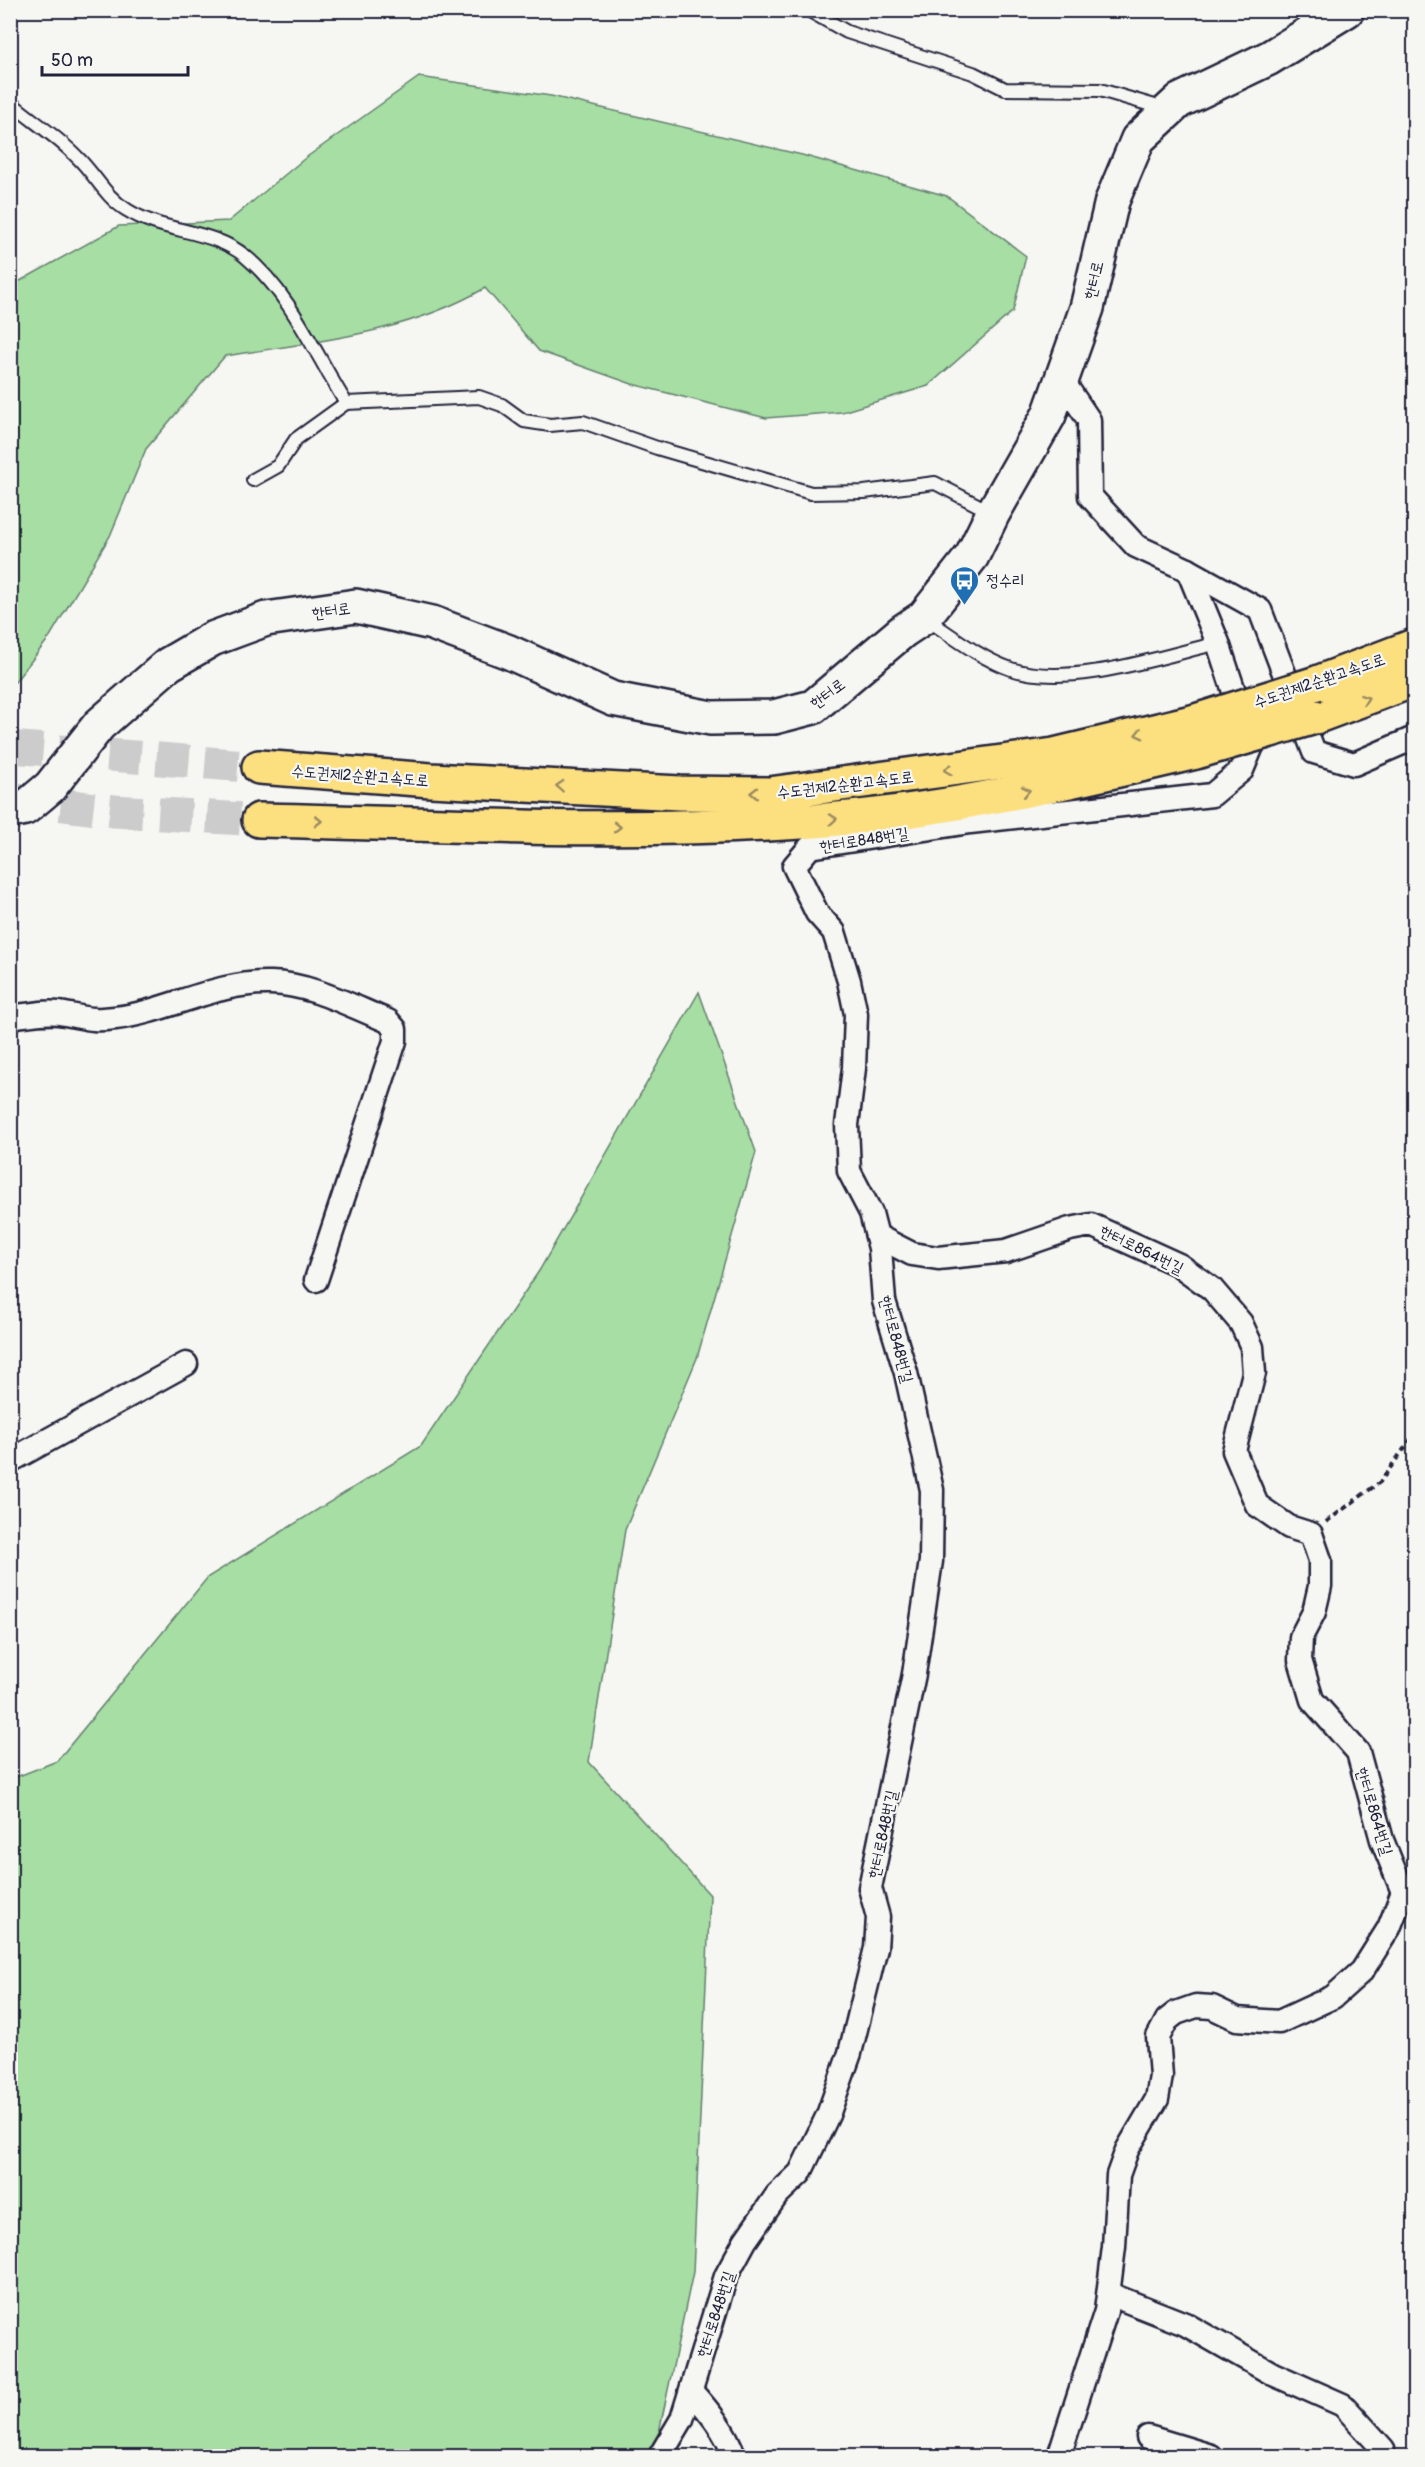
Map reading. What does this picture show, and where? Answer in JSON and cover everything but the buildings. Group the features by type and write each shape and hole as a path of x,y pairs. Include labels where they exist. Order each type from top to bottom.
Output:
{"highway":[{"name":"수도권제2순환고속도로","path":"259,820 617,828 734,826 838,819 949,806 1070,782 1196,736 1317,683 1414,646"},
{"name":"수도권제2순환고속도로","path":"259,767 443,781 680,793 769,794 1196,736 1315,717 1414,680"}],"main road":[{"name":"한터로","path":"15,817 50,787 99,725 169,664 212,639 266,619 356,606 432,623 509,652 613,699 711,718 774,717 813,707 903,631 924,617 972,556 993,513 1049,415 1087,308 1112,201 1138,139 1179,101 1269,57 1347,10"}],"street":[{"path":"1062,380 1089,420 1090,496 1136,546 1188,570 1260,610 1314,752 1354,764 1414,738"},
{"name":"한터로848번길","path":"660,2457 682,2419 726,2276 745,2241 777,2195 800,2173 828,2115 850,2053 876,1948 878,1917 870,1888 914,1674 931,1561 932,1490 906,1373 884,1301 877,1236 872,1213 849,1171 847,1125 854,1068 856,1014 834,932 818,913 794,866 810,847 970,822 1212,795 1242,770 1252,746 1218,643 1188,570"},
{"path":"10,1017 64,1013 89,1020 118,1018 239,986 270,982 324,994 388,1021 395,1029 394,1041 316,1280"},
{"name":"한터로864번길","path":"877,1236 912,1254 938,1258 1006,1251 1070,1228 1091,1225 1179,1265 1212,1289 1241,1323 1251,1347 1254,1372 1234,1451 1257,1505 1289,1527 1311,1534 1320,1560 1320,1586 1314,1612 1300,1637 1300,1659 1312,1700 1358,1752 1382,1840 1408,1895"},
{"path":"10,1461 186,1364"},
{"path":"1059,2457 1106,2311 1117,2215 1118,2175 1127,2150 1157,2099 1161,2076 1158,2037 1167,2020 1176,2013 1196,2006 1212,2007 1237,2019 1279,2022 1333,1997 1362,1971 1408,1895"},
{"path":"1108,2294 1185,2324 1273,2374 1343,2405 1383,2449"},
{"path":"691,2391 709,2410 731,2445 734,2457"},
{"path":"1148,2437 1211,2457"}],"lane":[{"path":"808,10 847,32 973,73 1005,88 1100,90 1169,110"},
{"path":"10,102 78,157 111,199 128,211 158,225 230,245 246,257 266,276 284,301 346,403"},
{"path":"254,480 278,466 296,439 346,403 479,397 502,405 524,421 550,425 583,422 657,448 811,493 864,492 935,483 993,513"},
{"path":"924,617 985,657 1012,669 1045,675 1102,671 1218,643"}],"path":[{"path":"1311,1534 1380,1482 1414,1435"}],"green space":[{"path":"419,77 551,96 802,155 947,196 1026,256 1013,311 928,386 842,412 766,418 632,384 539,351 485,288 455,304 392,326 359,334 225,356 146,449 110,536 49,638 11,687 11,286 119,226 229,221 304,159"},
{"path":"699,992 756,1152 697,1358 625,1530 589,1762 710,1895 693,2272 654,2456 11,2456 11,1779 57,1761 208,1577 421,1446 539,1271"}],"tunnel":[{"path":"10,747 259,767"},
{"path":"12,799 114,811 259,820"}],"place":[{"name":"정수리","path":"965,606"}]}
